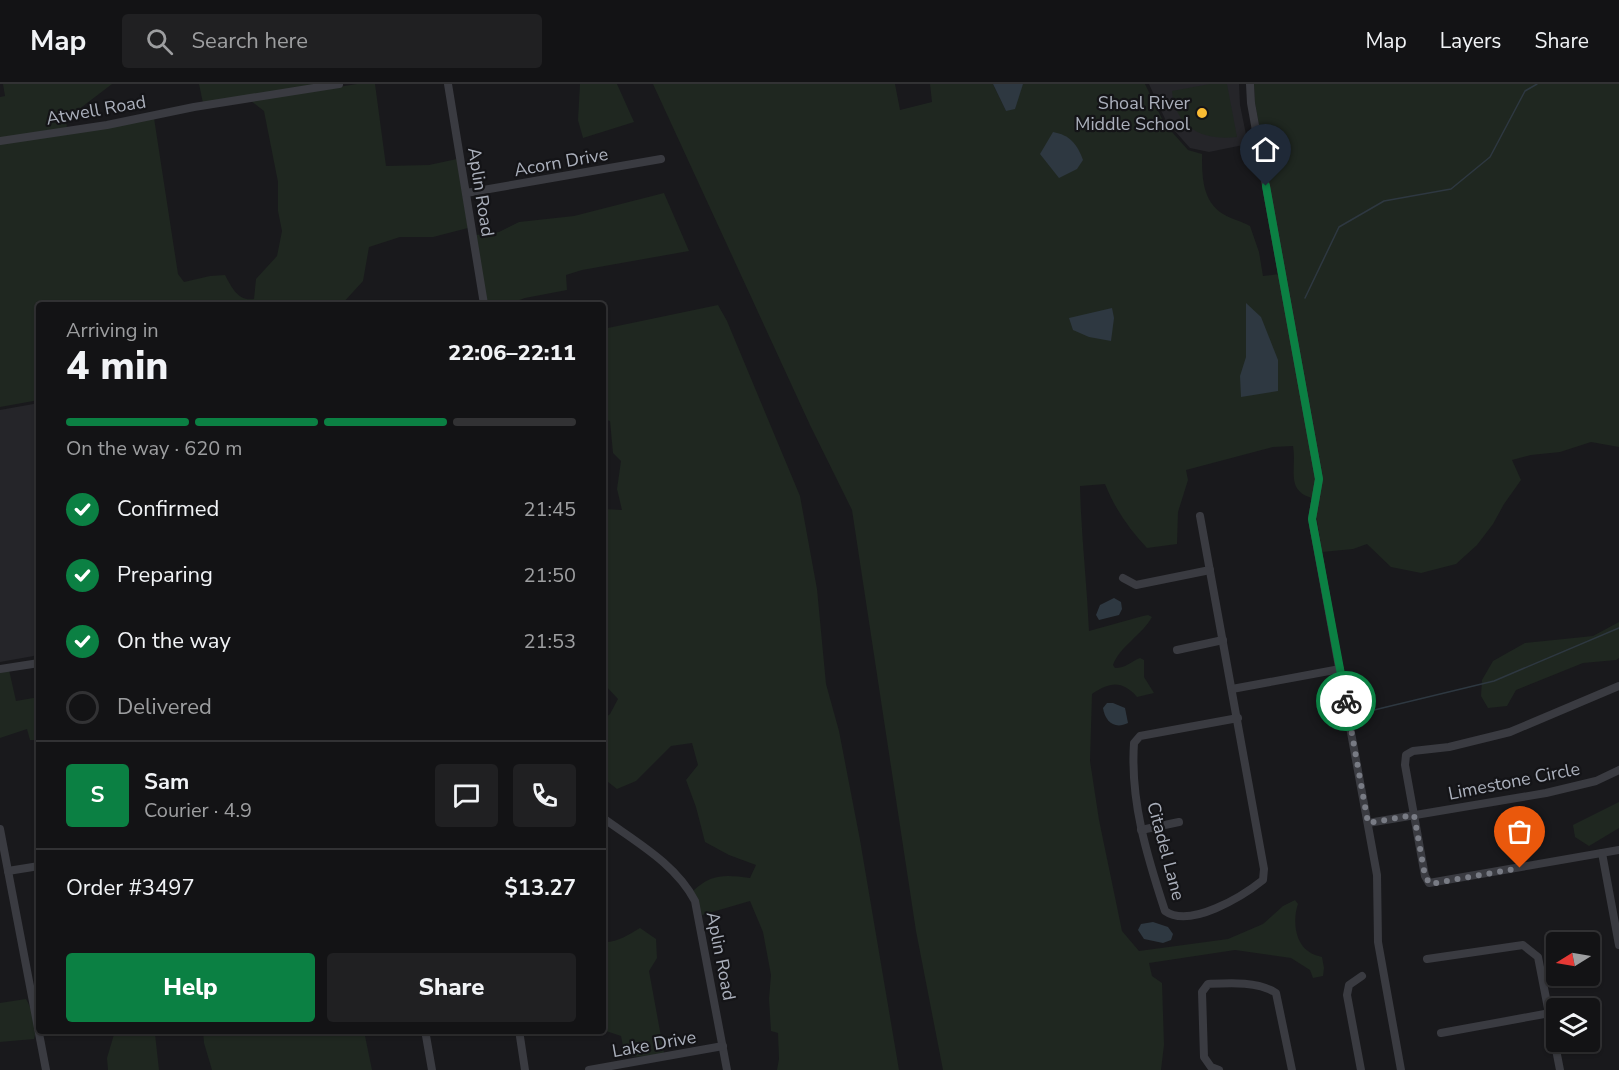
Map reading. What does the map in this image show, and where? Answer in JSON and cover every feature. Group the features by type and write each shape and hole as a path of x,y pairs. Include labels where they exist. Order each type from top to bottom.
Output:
{"street":[{"name":"Atwell Road","path":"0,141 339,84"},
{"name":"Aplin Road","path":"448,84 484,302"},
{"path":"1250,84 1251,103 1319,479 1312,519 1377,875 1378,942 1401,1070"},
{"name":"Acorn Drive","path":"466,193 661,159"},
{"name":"Citadel Lane","path":"1200,516 1238,718 1264,868 1263,880 1250,890 1218,907 1188,916 1171,915 1165,911 1136,811 1134,743 1140,736 1238,718"},
{"path":"1123,578 1136,585 1210,570"},
{"path":"1177,650 1223,640"},
{"path":"0,669 36,663"},
{"path":"1232,689 1340,669"},
{"path":"1619,686 1510,732 1449,747 1413,751 1406,755 1404,765 1425,876 1430,884 1619,850"},
{"name":"Limestone Circle","path":"1368,823 1546,793 1596,781 1619,770"},
{"name":"Aplin Road","path":"606,820 670,868 689,891 698,911 727,1070"},
{"path":"1141,830 1179,822"},
{"path":"0,829 1,845 36,1018"},
{"path":"1602,854 1619,945"},
{"path":"8,872 36,867"},
{"path":"1427,958 1523,945 1538,957 1547,998"},
{"path":"1361,1070 1347,995 1349,985 1362,976"},
{"path":"1219,1070 1211,1067 1204,1057 1202,992 1208,984 1227,983 1268,987 1276,993 1292,1070"},
{"path":"1441,1033 1546,1014"},
{"path":"39,1034 46,1070"},
{"path":"426,1034 432,1070"},
{"path":"520,1034 525,1070"},
{"name":"Lake Drive","path":"593,1070 723,1046"},
{"path":"1557,1052 1560,1070"}],"shaded area":[{"path":"3,84 112,84 66,119 67,128 0,138 0,97 5,96"},
{"path":"199,84 322,84 203,103"},
{"path":"357,84 375,84 386,166 429,165 457,159 468,228 433,237 400,237 369,247 363,281 344,302 36,302 36,401 0,407 0,144 154,118 178,274 184,282 225,275 239,296 254,299 256,279 277,256 282,231 278,211 278,182 264,111 251,101"},
{"path":"580,84 617,84 634,122 583,138 578,120"},
{"path":"653,84 895,84 900,110 932,102 930,84 993,84 1006,111 1023,84 1145,84 1164,123 1188,150 1202,154 1203,179 1211,202 1223,214 1250,226 1259,252 1263,276 1279,274 1316,479 1312,498 1298,490 1294,478 1293,446 1273,447 1186,470 1188,480 1178,512 1177,544 1147,548 1123,518 1105,484 1080,486 1089,631 1143,616 1152,617 1116,658 1113,665 1119,668 1140,658 1144,660 1144,677 1154,693 1137,697 1121,685 1110,685 1092,694 1090,761 1099,820 1122,931 1139,951 1228,939 1263,924 1283,906 1295,900 1298,904 1295,916 1297,935 1303,947 1322,957 1323,976 1313,978 1310,970 1291,958 1235,950 1149,963 1152,976 1162,983 1164,1045 1161,1070 943,1070 916,931 852,510 810,425"},
{"path":"993,84 1023,84 1015,109 1006,111"},
{"name":"Shoal River Middle School","path":"1149,84 1239,84 1240,105 1248,144 1209,152 1190,148 1166,121"},
{"path":"1210,84 1227,84 1237,137 1213,137 1202,134 1185,123 1179,114 1174,104 1172,91"},
{"path":"1254,84 1619,84 1619,447 1591,442 1560,452 1531,455 1512,460 1521,480 1477,545 1456,564 1421,573 1391,567 1367,544 1353,549 1322,552 1316,514 1323,478 1255,103"},
{"path":"1053,132 1064,135 1072,141 1083,160 1077,169 1059,178 1040,154"},
{"path":"664,193 689,251 582,270 566,275 567,290 514,302 487,302 476,235 499,232 519,222 574,216"},
{"path":"1246,303 1261,317 1278,360 1278,391 1241,397 1240,376 1246,357"},
{"path":"718,305 727,321 800,496 817,589 826,684 839,731 860,840 899,1070 777,1070 778,1033 771,1031 769,999 771,975 763,932 750,901 702,915 693,891 713,878 734,876 750,878 756,865 729,855 705,842 686,780 698,765 692,743 671,746 636,781 617,789 606,780 606,717 618,699 606,686 606,509 622,510 617,489 621,461 613,453 610,421 606,420 606,328"},
{"path":"1112,308 1114,318 1111,341 1089,337 1073,330 1069,318"},
{"path":"36,404 36,656 0,662 0,410"},
{"path":"1114,598 1121,602 1122,609 1119,615 1099,620 1096,615 1100,605"},
{"path":"1619,622 1619,658 1616,660 1583,663 1516,690 1507,706 1488,708 1481,696 1482,680 1493,661 1525,643 1593,636"},
{"path":"9,670 16,701 36,698 36,740 30,740 27,729 0,738 0,672"},
{"path":"1107,703 1125,708 1128,723 1114,725 1111,723 1103,708"},
{"path":"1619,802 1619,828 1589,846 1575,837 1573,825"},
{"path":"1153,922 1168,927 1173,934 1171,940 1163,943 1144,939 1138,930 1141,924"},
{"path":"640,928 656,939 657,958 649,971 664,1053 647,1057 625,1056 621,1036 606,1031 606,942 627,936"},
{"path":"26,999 34,1019 34,1039 0,1042 0,1003"},
{"path":"114,1034 155,1034 159,1070 108,1070 107,1058"},
{"path":"203,1034 365,1034 372,1070 212,1070"}],"waterway":[{"path":"1305,298 1339,227 1384,201 1451,189 1490,157 1525,91 1537,84"},
{"path":"1374,710 1494,681 1619,628"}],"way so far":[{"path":"1346,701 1368,823 1414,815 1425,876 1430,884 1520,868"}],"place":[{"name":"Shoal River Middle School","path":"1202,113"}],"route":[{"path":"1266,186 1319,479 1312,519 1346,701"}]}
